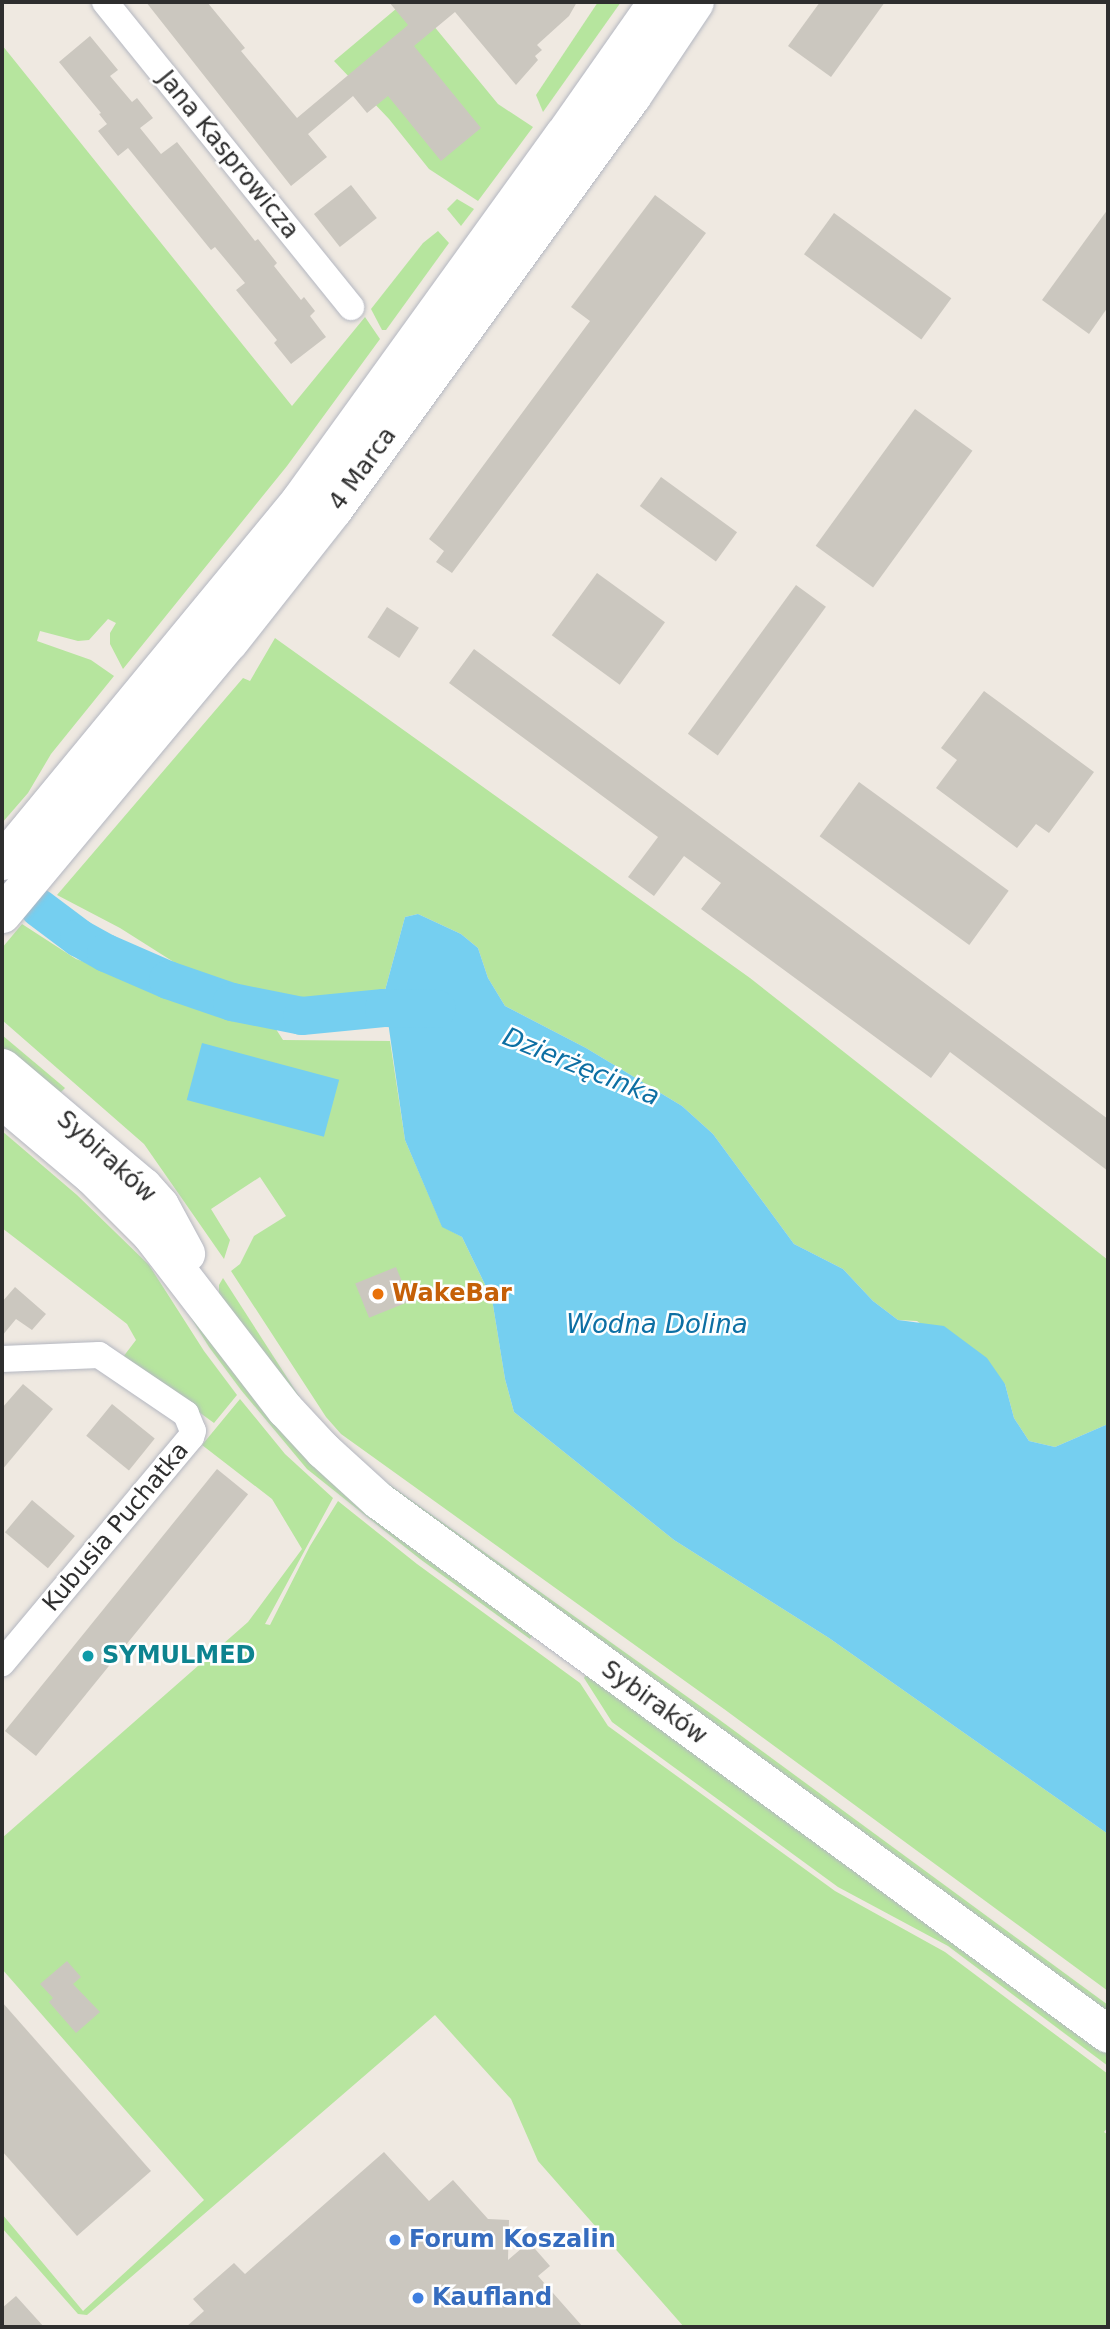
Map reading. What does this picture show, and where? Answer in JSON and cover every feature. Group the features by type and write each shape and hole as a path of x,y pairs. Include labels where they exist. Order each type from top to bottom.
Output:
{"main road":[{"name":"4 Marca","path":"2,861 230,588 326,465 656,2"},
{"name":"4 Marca","path":"2,914 229,642 325,521 632,96 695,2"},
{"name":"Sybiraków","path":"2,1066 153,1197 232,1337"},
{"name":"Sybiraków","path":"2,1100 121,1203 165,1250 305,1431 394,1513 1108,2034"}],"street":[{"name":"Jana Kasprowicza","path":"105,2 351,307"},
{"name":"Kubusia Puchatka","path":"2,1359 99,1355 186,1414 193,1431 191,1437 2,1662"}],"green space":[{"path":"598,2 621,2 543,112 536,95"},
{"path":"403,3 433,25 498,104 533,127 478,201 429,169 389,119 334,61"},
{"path":"2,45 292,406 365,317 380,339 287,466 123,669 110,644 110,633 116,623 108,619 89,640 78,641 40,631 37,641 91,660 114,676 51,754 28,793 2,823"},
{"path":"457,199 474,209 461,226 447,209"},
{"path":"438,231 449,243 386,330 382,330 371,309 423,243"},
{"path":"275,638 750,978 1108,1260 1108,1424 1055,1447 1029,1441 1014,1418 1005,1384 917,1321 898,1320 873,1301 843,1269 794,1244 713,1134 682,1106 586,1048 505,1006 488,978 478,948 461,934 418,914 405,917 384,994 306,1001 199,978 120,928 57,895 243,678 250,681"},
{"path":"22,924 76,959 274,1026 283,1040 390,1041 405,1140 442,1226 462,1237 492,1299 505,1379 514,1412 674,1540 829,1638 1108,1834 1108,1991 724,1709 341,1434 326,1417 231,1271 240,1264 254,1236 286,1216 260,1177 211,1209 230,1240 224,1259 144,1144 2,1020 2,948"},
{"path":"2,1035 65,1088 56,1097 2,1051"},
{"path":"2,1131 77,1195 149,1265 204,1351 237,1395 214,1423 123,1357 136,1340 127,1324 2,1228"},
{"path":"223,1278 317,1424 219,1295 219,1285"},
{"path":"170,1284 246,1378 535,1631 530,1639 420,1559 307,1469 209,1347"},
{"path":"240,1399 285,1454 333,1498 265,1624 270,1625 310,1546 338,1501 417,1564 580,1683 608,1726 835,1891 945,1952 1108,2074 1108,2127 1104,2132 1108,2135 1108,2327 684,2327 538,2161 511,2099 435,2015 87,2315 78,2314 2,2228 2,2214 83,2311 204,2200 2,1969 2,1838 248,1622 302,1549 272,1499 202,1445"},
{"path":"355,1460 717,1718 1108,2005 1108,2019 461,1547"},
{"path":"589,1670 1108,2049 1108,2066 948,1946 838,1887 612,1722 584,1678"}],"water":[{"name":"Wodna Dolina","path":"418,914 461,934 478,948 488,978 505,1006 586,1048 682,1106 713,1134 794,1244 843,1269 873,1301 898,1320 944,1326 987,1358 1005,1384 1014,1418 1029,1441 1055,1447 1108,1424 1108,1834 829,1638 674,1540 514,1412 505,1379 492,1299 462,1237 442,1227 405,1140 384,994 405,917"},
{"path":"202,1043 339,1080 324,1137 187,1100"}],"building":[{"path":"146,2 207,2 245,48 241,51 297,118 408,25 389,2 577,2 569,16 537,45 542,50 535,56 538,60 516,85 455,12 414,46 481,128 441,161 388,96 367,113 353,96 308,134 327,157 291,186"},
{"path":"820,2 885,2 831,77 788,46"},
{"path":"90,36 118,70 110,76 132,102 137,98 153,118 140,128 161,154 177,142 255,241 258,239 277,263 274,266 301,300 304,297 315,311 310,316 326,337 291,364 274,343 277,340 236,290 245,283 215,247 211,250 128,148 118,156 98,131 107,124 99,114 101,113 59,62"},
{"path":"351,185 377,218 340,247 314,214"},
{"path":"655,195 706,233 452,573 436,562 444,551 429,539 590,321 571,307"},
{"path":"1108,209 1108,307 1089,334 1042,300"},
{"path":"834,213 951,298 921,339 804,254"},
{"path":"915,409 972,451 873,587 816,546"},
{"path":"661,477 737,532 716,561 640,506"},
{"path":"597,573 665,622 620,685 552,635"},
{"path":"796,585 826,607 718,756 688,734"},
{"path":"387,607 419,628 399,658 367,637"},
{"path":"474,649 1108,1119 1108,1171 950,1052 931,1078 701,909 721,883 684,856 654,896 628,877 658,837 449,683"},
{"path":"984,691 1094,772 1049,833 1036,824 1017,848 936,788 957,760 941,748"},
{"path":"859,782 1009,891 969,945 820,836"},
{"path":"396,1267 410,1301 369,1318 355,1283"},
{"path":"15,1287 46,1314 32,1330 16,1319 2,1336 2,1302"},
{"path":"23,1384 53,1409 2,1470 2,1408"},
{"path":"112,1404 155,1439 129,1470 86,1436"},
{"path":"217,1469 248,1494 36,1756 5,1731"},
{"path":"32,1500 75,1536 48,1568 5,1532"},
{"path":"67,1961 81,1977 73,1984 100,2012 76,2033 49,2002 53,1998 40,1984"},
{"path":"2,2002 151,2171 77,2236 2,2151"},
{"name":"Forum Koszalin","path":"384,2152 429,2201 453,2180 488,2219 509,2220 508,2260 529,2242 550,2266 538,2276 583,2327 186,2327 204,2311 193,2299 234,2263 245,2274"},
{"path":"16,2296 44,2327 2,2327 2,2308"}],"waterway":[{"name":"Dzierżęcinka","path":"39,908 79,938 106,953 168,980 232,1002 302,1016 384,1008 437,1009"}],"place":[{"name":"WakeBar","path":"378,1294"},
{"name":"SYMULMED","path":"88,1656"},
{"name":"Forum Koszalin","path":"395,2240"},
{"name":"Kaufland","path":"418,2298"}]}
